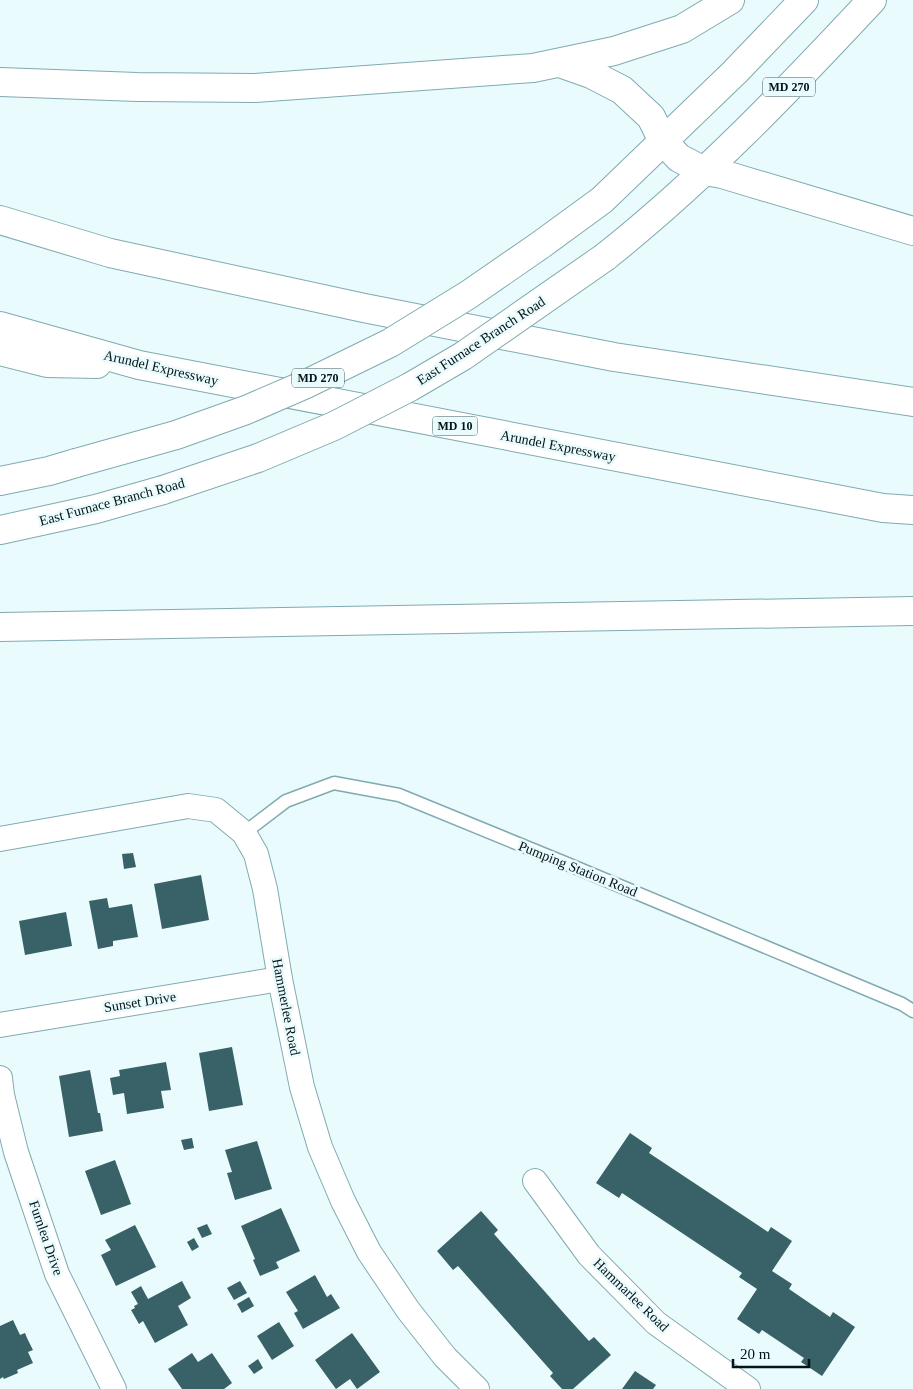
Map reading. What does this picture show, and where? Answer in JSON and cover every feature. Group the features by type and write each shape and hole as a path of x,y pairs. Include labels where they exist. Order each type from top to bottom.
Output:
{"main road":[{"path":"0,82 137,87 255,88 532,68 614,50 682,29 730,0"},
{"name":"MD 270","path":"0,481 49,471 176,436 246,410 304,385 390,343 468,296 602,200 736,72 804,0"},
{"name":"East Furnace Branch Road","path":"0,530 96,509 163,490 258,458 334,426 410,387 463,356 605,257 652,220 819,57 872,0"},
{"path":"560,63 591,74 622,90 651,117 663,141 679,158 704,171 722,174 913,230"},
{"path":"0,220 110,254 364,308 614,356 913,402"},
{"name":"Arundel Expressway","path":"0,326 139,365 883,508 913,510"},
{"path":"0,351 47,363 139,365"},
{"path":"0,627 913,611"}],"street":[{"name":"Hammerlee Road","path":"0,839 188,806 216,810 244,833 256,854 265,889 280,979 302,1087 320,1147 369,1252 408,1310 445,1357 477,1389"},
{"name":"Sunset Drive","path":"0,1025 280,979"},
{"name":"Furnlea Drive","path":"0,1078 2,1095 16,1152 57,1274 114,1389"},
{"name":"Hammarlee Road","path":"535,1181 589,1255 656,1323 748,1389"}],"lane":[{"name":"Pumping Station Road","path":"244,833 286,800 334,783 398,795 838,977 902,1004 913,1011"}],"building":[{"path":"133,853 136,867 124,869 122,854"},
{"path":"201,875 209,920 162,929 154,884"},
{"path":"107,898 109,908 132,904 138,937 113,941 113,946 98,949 89,901"},
{"path":"66,912 72,946 25,955 19,921"},
{"path":"232,1047 243,1105 209,1111 199,1053"},
{"path":"166,1062 171,1090 161,1091 164,1108 127,1114 124,1093 113,1095 110,1078 120,1076 119,1070"},
{"path":"90,1070 103,1131 69,1137 59,1076"},
{"path":"630,1133 652,1148 649,1153 768,1232 771,1227 792,1241 772,1271 792,1284 789,1289 830,1317 833,1312 855,1327 822,1376 801,1362 804,1358 762,1330 759,1334 737,1319 757,1289 739,1277 742,1273 622,1193 619,1198 596,1183"},
{"path":"192,1138 194,1148 184,1150 181,1140"},
{"path":"257,1141 272,1189 235,1200 227,1173 232,1172 225,1150"},
{"path":"115,1160 131,1204 101,1215 85,1171"},
{"path":"281,1208 300,1251 276,1262 279,1268 260,1276 241,1226"},
{"path":"481,1211 498,1230 494,1234 569,1319 589,1341 594,1337 611,1355 573,1389 562,1389 550,1376 553,1373 458,1266 453,1270 437,1251"},
{"path":"207,1224 212,1234 202,1238 197,1228"},
{"path":"135,1225 156,1267 116,1286 101,1255 111,1250 105,1240"},
{"path":"194,1238 199,1247 192,1251 187,1242"},
{"path":"315,1275 327,1297 331,1294 340,1308 303,1329 294,1313 298,1311 286,1292"},
{"path":"182,1281 191,1298 178,1306 188,1325 155,1343 143,1321 139,1324 131,1310 138,1304 131,1292 141,1286 148,1299"},
{"path":"240,1281 247,1293 234,1300 227,1288"},
{"path":"249,1297 254,1306 242,1313 237,1304"},
{"path":"13,1320 20,1335 25,1333 33,1350 28,1352 33,1363 17,1370 18,1373 0,1379 0,1326"},
{"path":"279,1322 294,1346 272,1360 257,1336"},
{"path":"352,1333 380,1372 357,1389 350,1379 336,1389 315,1360"},
{"path":"192,1353 198,1362 212,1353 232,1383 224,1389 182,1389 168,1369"},
{"path":"258,1359 263,1368 254,1374 248,1366"},
{"path":"635,1371 656,1385 653,1389 622,1389"}]}
